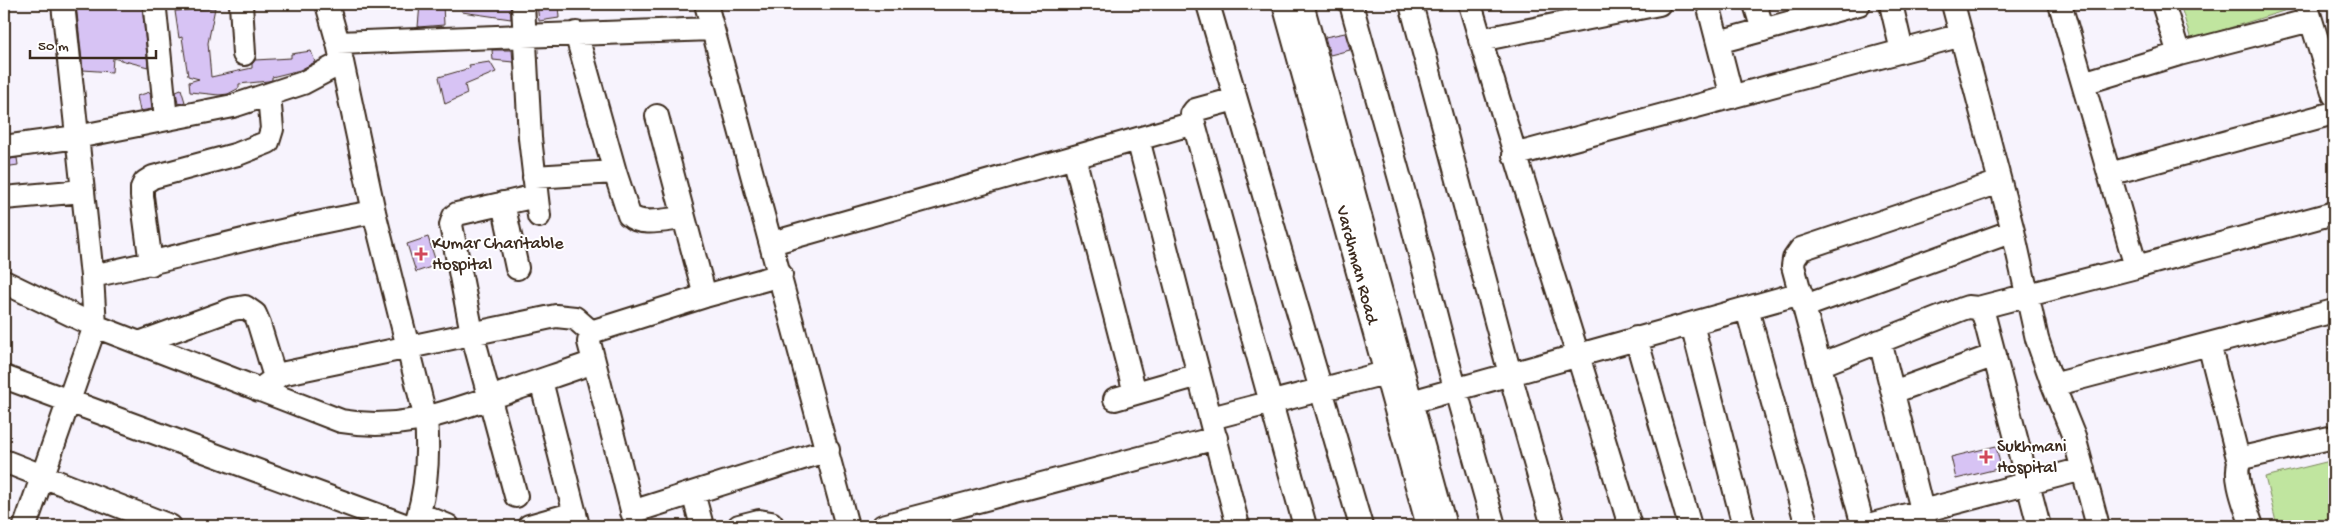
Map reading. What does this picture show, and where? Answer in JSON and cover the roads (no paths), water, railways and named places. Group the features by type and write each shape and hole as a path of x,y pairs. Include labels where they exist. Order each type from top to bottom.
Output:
{"street":[{"path":"25,526 70,402 95,326 92,276 63,4"},
{"path":"241,4 244,54"},
{"path":"327,4 340,53 374,212 426,419 428,448 426,479 414,522"},
{"path":"523,4 530,138 536,196"},
{"path":"706,4 781,275 847,526"},
{"path":"1208,4 1323,390 1361,526"},
{"name":"Vardhman Road","path":"1284,4 1428,526"},
{"name":"Vardhman Road","path":"1302,4 1445,526"},
{"path":"1351,4 1408,204 1455,388 1494,526"},
{"path":"1411,4 1510,374 1553,526"},
{"path":"1470,4 1514,155 1579,354 1630,526"},
{"path":"1708,4 1732,97"},
{"path":"1756,4 1763,30"},
{"path":"1718,42 1859,4"},
{"path":"1891,4 1902,51"},
{"path":"1953,4 2014,231 2037,339 2074,437 2098,526"},
{"path":"2060,4 2136,267"},
{"path":"2163,4 2179,54"},
{"path":"1480,40 1582,11 1647,5"},
{"path":"155,10 166,119"},
{"path":"2083,83 2309,12 2334,95"},
{"path":"4,147 77,137 233,106 303,83 340,53 526,35 712,29"},
{"path":"576,33 623,201 632,218 646,221 684,218"},
{"path":"1514,155 1962,35"},
{"path":"151,264 142,196 142,188 146,182 162,174 238,154 268,142 272,129 269,95"},
{"path":"1235,99 1195,110 1192,114 1305,526"},
{"path":"2109,174 2334,113"},
{"path":"657,116 706,296"},
{"path":"772,243 1194,122"},
{"path":"1138,139 1238,526"},
{"path":"1074,157 1125,396 1199,375"},
{"path":"516,496 491,397 472,333 452,220 457,214 536,196 615,172"},
{"path":"2000,182 1801,249 1794,259 1793,266 1864,526 1925,519 2029,483 2083,469"},
{"path":"4,198 83,192"},
{"path":"503,204 517,268"},
{"path":"92,276 151,264 273,232 374,212"},
{"path":"1820,365 1968,307 1978,308 2028,297 2334,213"},
{"path":"1411,402 1455,388 1747,309 1803,300 2014,231"},
{"path":"591,332 781,275"},
{"path":"4,282 95,326 139,343 267,383 341,421 378,425 426,419 594,362"},
{"path":"139,343 233,308 246,307 255,314 258,321 267,383"},
{"path":"1978,308 1984,316 1995,355 2039,526"},
{"path":"1747,309 1807,526"},
{"path":"2053,385 2334,311"},
{"path":"267,383 409,346 566,315 581,322 591,332"},
{"path":"1692,324 1744,526"},
{"path":"591,332 589,342 634,519 693,493 828,450"},
{"path":"1636,338 1690,526"},
{"path":"1880,341 1925,519"},
{"path":"2209,344 2239,462 2237,475 2252,526"},
{"path":"1893,392 1995,355"},
{"path":"882,526 1214,428 1271,404 1385,372"},
{"path":"4,377 70,402 414,522 448,526"},
{"path":"529,526 576,520 541,380"},
{"path":"2239,462 2242,458 2334,437"},
{"path":"4,461 170,526"},
{"path":"693,493 702,526"},
{"path":"739,526 764,521 771,523 773,526"}],"place":[{"name":"Kumar Charitable Hospital","path":"421,254"},
{"name":"Sukhmani Hospital","path":"1986,457"}]}
